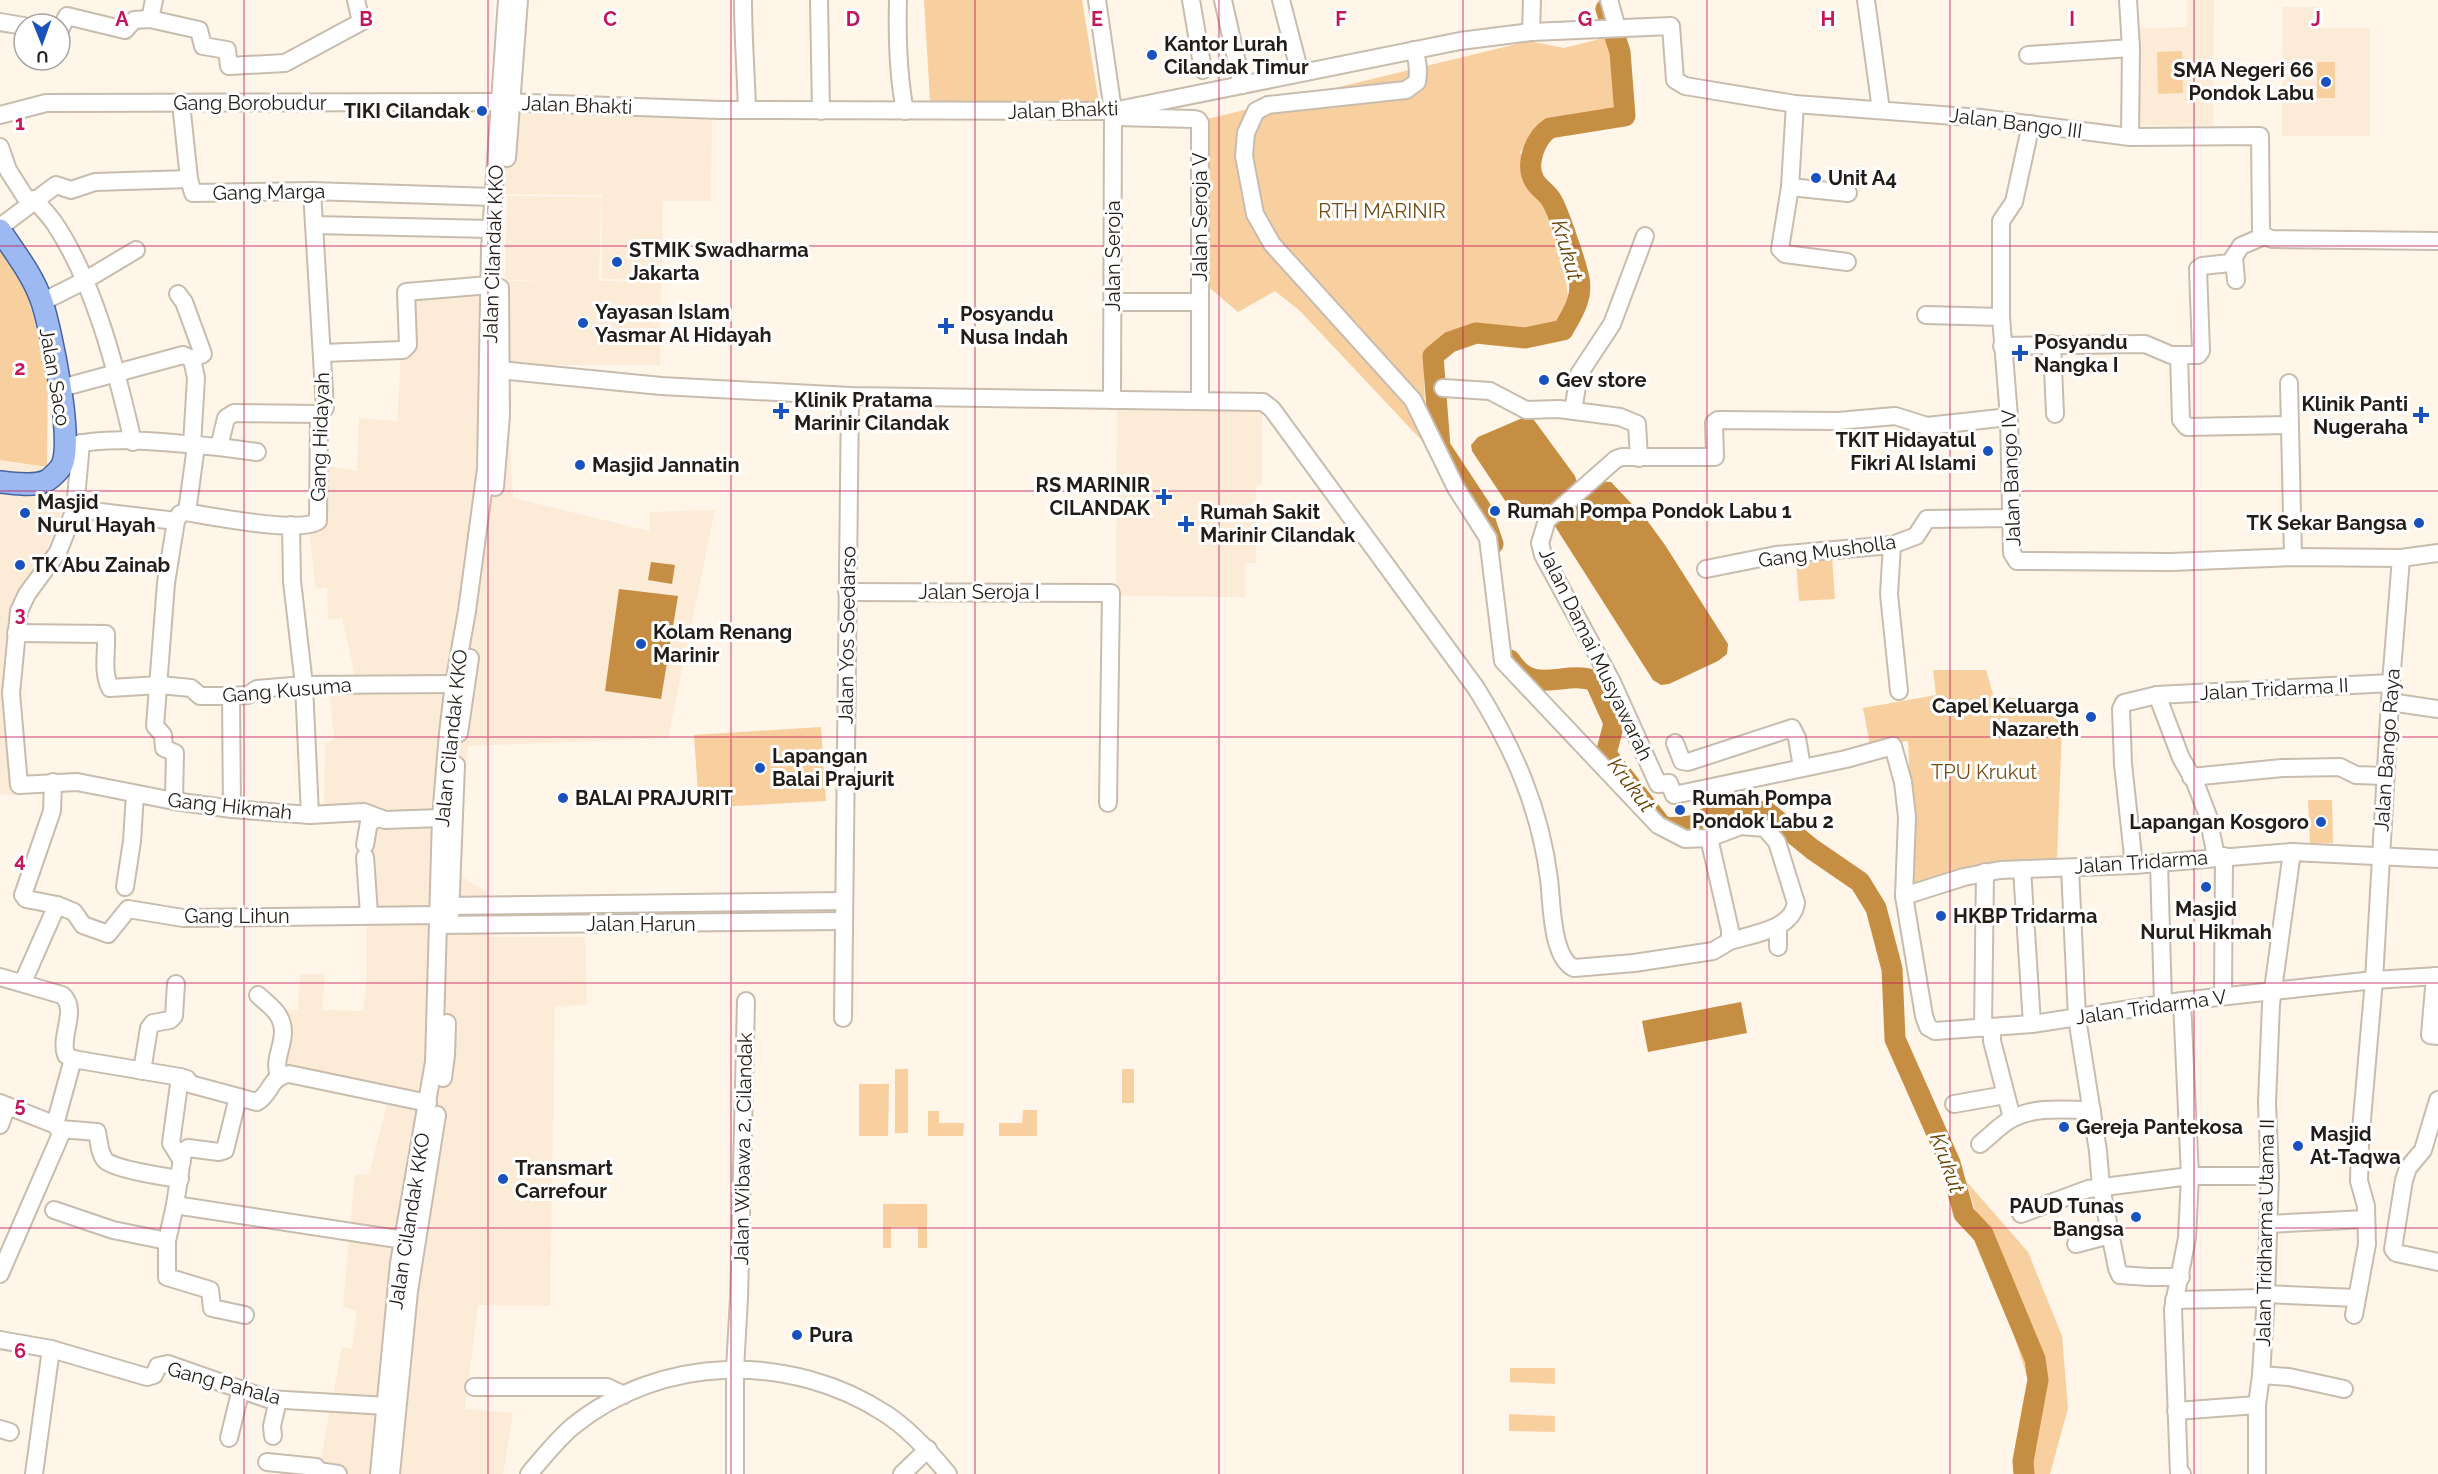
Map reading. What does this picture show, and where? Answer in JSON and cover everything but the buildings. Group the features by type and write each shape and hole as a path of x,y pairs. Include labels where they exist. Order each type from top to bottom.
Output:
{"main road":[{"name":"Jalan Saco","path":"0,229 30,274 42,302 74,445 62,466 46,481 19,484 0,482"}],"street":[{"path":"150,19 154,0"},
{"path":"72,17 125,30 134,20 150,19 199,30 203,46 227,51 229,66 285,63 361,22 356,0"},
{"name":"Jalan Cilandak KKO","path":"391,1474 409,1291 446,1055 441,818 454,684 484,491 495,370 507,102 507,0"},
{"name":"Jalan Cilandak KKO","path":"379,1474 396,1291 434,1062 456,755 498,470 501,415 495,370 489,285 491,229 493,197 519,0"},
{"path":"742,0 747,110"},
{"path":"819,0 821,111"},
{"path":"898,0 900,81 905,111"},
{"name":"Jalan Seroja","path":"1097,0 1113,114 1112,400"},
{"path":"1191,0 1203,70"},
{"path":"1223,0 1242,85"},
{"path":"1281,0 1300,73"},
{"path":"1531,32 1532,0"},
{"path":"1609,0 1617,28"},
{"path":"1866,0 1881,110"},
{"path":"2128,0 2131,48 2130,137"},
{"name":"Jalan Bhakti","path":"507,102 747,110 1113,114 1414,50 1531,32 1671,26 1676,80"},
{"path":"2028,55 2131,48"},
{"path":"495,370 661,386 850,396 1263,402 1272,409 1476,688 1495,720 1533,802 1544,844 1561,958 1574,968 1634,963 1713,951 1730,941 1778,926 1787,921 1795,912 1796,903 1777,842 1765,828 1741,826 1709,838 1685,839 1658,825 1503,662 1488,538 1456,488 1413,400 1272,244 1255,214 1244,156 1246,133 1256,111 1268,105 1406,90 1417,82 1418,62 1414,50"},
{"name":"Jalan Bango III","path":"1676,80 1685,86 1795,104 2031,124 2130,137 2260,136 2261,230 2264,236"},
{"name":"Gang Borobudur","path":"0,115 46,103 507,102"},
{"path":"181,104 189,179"},
{"path":"1795,104 1790,187 1780,249 1785,254 1847,262"},
{"name":"Jalan Seroja V","path":"1113,114 1194,119 1200,123 1200,400"},
{"name":"Jalan Bango IV","path":"2031,124 2014,202 2001,221 2002,346 2009,417 2012,553 2017,561 2022,563 2171,562 2293,557 2401,558"},
{"path":"0,147 8,170 31,201 55,224 84,281 117,373 133,442"},
{"name":"Gang Marga","path":"0,229 31,201 56,185 71,190 95,182 189,179 193,193 312,190 493,197"},
{"path":"1790,187 1848,193"},
{"name":"Gang Hidayah","path":"291,525 312,525 318,521 319,414 326,408 312,190"},
{"path":"314,225 491,229"},
{"path":"2002,346 2145,344 2179,356 2194,356 2201,351 2198,269 2202,266 2228,264 2241,246 2264,236 2272,239 2438,241"},
{"path":"1573,411 1579,374 1612,324 1645,237"},
{"path":"42,302 84,281 136,250"},
{"path":"2234,257 2236,280"},
{"name":"Gang Hidayah","path":"322,352 403,350 408,345 406,292 489,285"},
{"path":"61,388 183,355 192,359 203,354 178,294"},
{"path":"1113,302 1200,302"},
{"path":"1926,315 2001,317"},
{"path":"2052,344 2055,414"},
{"path":"2179,356 2181,420 2185,426 2289,425"},
{"path":"174,801 175,753 164,748 163,735 155,726 160,685 166,583 194,446 196,378 192,359"},
{"path":"2289,383 2293,557"},
{"path":"1443,388 1490,391 1526,410 1558,409 1620,417 1637,424 1639,458 1714,457 1714,423 1718,420 1838,422 1895,416 1927,426 2009,417"},
{"name":"Jalan Yos Soedarso","path":"843,1018 850,396"},
{"path":"219,447 226,418 234,413 319,414"},
{"path":"16,633 19,611 27,594 58,552 75,509 74,445 133,442 219,447 257,452"},
{"name":"Jalan Damai Musyawarah","path":"1639,458 1616,459 1550,518 1540,543 1543,555 1612,682 1658,784 1669,783 1674,795 1846,759 1893,746 1903,782 1907,817 1904,896"},
{"path":"75,509 291,525 292,581 304,685 310,815"},
{"name":"Gang Musholla","path":"1706,569 1776,555 1892,545 1916,536 1927,519 2012,518"},
{"path":"1892,545 1889,594 1899,691"},
{"path":"2401,558 2438,553"},
{"name":"Jalan Bango Raya","path":"2354,1315 2365,1261 2366,1206 2359,1181 2360,1142 2374,980 2391,683 2401,558"},
{"name":"Jalan Seroja I","path":"847,592 1111,593 1108,803"},
{"name":"Gang Kusuma","path":"16,633 106,634 107,652 104,676 110,688 160,685 190,688 200,696 231,696 248,695 257,689 304,685 454,684"},
{"name":"Gang Hikmah","path":"16,633 11,711 20,785 76,782 174,801 232,809 310,815 364,812 380,818 441,818"},
{"name":"Jalan Tridarma II","path":"2134,865 2123,764 2121,709 2127,702 2157,695 2391,683"},
{"path":"2157,695 2181,758 2192,777 2208,816 2220,857 2223,996"},
{"path":"231,696 232,809"},
{"path":"2390,702 2438,709"},
{"path":"1675,743 1682,761 1688,762 1792,728 1797,738 1802,767"},
{"path":"2192,777 2282,768 2340,767 2356,775 2386,776"},
{"path":"23,982 57,905 26,899 22,895 52,811 53,782"},
{"path":"125,887 132,841 135,794"},
{"path":"369,914 365,851 369,822 380,818"},
{"path":"1709,838 1730,930 1730,941"},
{"name":"Jalan Tridarma","path":"1904,896 1985,872 2022,869 2134,865 2292,852 2438,859"},
{"name":"Jalan Tridharma Utama II","path":"2257,1474 2257,1405 2266,1296 2270,1176 2266,1103 2273,991 2292,852"},
{"path":"2159,862 2163,1003"},
{"path":"2070,868 2077,1018 2092,1110 2101,1187 2120,1275 2181,1276"},
{"path":"2022,869 2032,1024"},
{"path":"1985,872 1987,1028 2012,1118"},
{"name":"Jalan Tridarma V","path":"1904,896 1924,1016 1928,1027 1935,1031 2032,1024 2163,1003 2374,980 2436,976"},
{"name":"Jalan Harun","path":"443,915 844,901"},
{"name":"Gang Lihun","path":"57,905 74,912 83,925 108,934 128,909 183,918 369,914 443,915"},
{"name":"Jalan Harun","path":"443,915 844,921"},
{"path":"1778,926 1778,947"},
{"path":"2436,976 2430,1035 2438,1036"},
{"path":"0,977 62,994 68,1000 69,1008 63,1047 66,1055 73,1059 154,1071 187,1079 190,1084 238,1098 257,1101 265,1097 274,1080 279,1076 289,1074 428,1103"},
{"path":"142,1071 149,1028 153,1023 170,1020 174,1016 176,984"},
{"path":"258,995 278,1015 284,1034 276,1069 279,1076"},
{"name":"Jalan Wibawa 2, Cilandak","path":"735,1474 735,1369 739,1298 746,1001"},
{"path":"2180,1474 2176,1411 2174,1300 2181,1276 2189,1217 2190,1176 2182,1001"},
{"path":"0,1274 61,1134 58,1127 73,1059"},
{"path":"180,1077 171,1143 182,1161"},
{"path":"1954,1104 2005,1095"},
{"path":"238,1098 225,1150 219,1152 188,1148 183,1152 180,1179 167,1241 167,1277 210,1290 212,1308 244,1315"},
{"path":"2438,1101 2423,1150 2408,1168 2404,1180 2393,1249 2396,1252 2438,1262"},
{"path":"0,1125 3,1105 58,1127 97,1132 103,1158 109,1163 149,1174 180,1179"},
{"path":"1980,1144 2012,1118 2030,1112 2049,1109 2092,1110"},
{"path":"2021,1214 2080,1191 2101,1187 2190,1176 2270,1176"},
{"path":"175,1205 404,1240"},
{"path":"54,1210 113,1230 167,1241"},
{"path":"2268,1224 2366,1219"},
{"path":"2076,1244 2110,1235"},
{"path":"2174,1300 2266,1296 2356,1298"},
{"name":"Gang Pahala","path":"0,1340 51,1349 147,1377 154,1375 158,1366 168,1364 268,1399 387,1406"},
{"path":"34,1474 51,1349"},
{"path":"529,1474 550,1448 573,1427 597,1409 624,1395 669,1378 702,1371 735,1369 789,1373 840,1389 887,1415 928,1449 948,1474"},
{"path":"2261,1375 2289,1377 2344,1389"},
{"path":"474,1387 607,1388 618,1390 624,1395"},
{"path":"229,1438 241,1389"},
{"path":"273,1436 272,1426 278,1400"},
{"path":"2176,1411 2257,1405"},
{"path":"902,1474 928,1449"},
{"path":"267,1462 316,1467 318,1471 338,1474"}],"shaded area":[{"path":"2187,0 2214,0 2213,126 2135,125 2132,29 2187,27"},
{"name":"SMA Negeri 66 Pondok Labu","path":"2283,7 2317,7 2318,28 2370,28 2370,136 2282,136"},
{"path":"506,113 712,114 711,201 663,201 662,280 602,279 602,195 505,194"},
{"path":"507,196 601,197 599,281 661,282 660,365 505,365 513,498 649,531 650,512 715,510 668,738 468,746 456,873 487,892 489,937 585,937 587,1005 555,1006 550,1306 478,1305 465,1409 513,1413 503,1474 318,1474 342,1347 352,1349 357,1311 343,1307 355,1175 369,1174 388,1101 277,1076 286,1010 298,1010 300,974 325,974 322,1010 363,1011 366,988 367,816 324,822 325,744 334,739 330,696 359,694 342,618 328,620 327,588 316,589 310,540 310,463 357,471 359,418 397,421 401,354 396,297 500,290 504,343 505,281 558,281 505,280"},
{"name":"Rumah Sakit Marinir Cilandak","path":"1117,403 1262,405 1262,485 1256,485 1256,563 1245,563 1245,597 1116,596"},
{"path":"1527,416 1534,420 1575,476 1577,483 1571,495 1595,481 1611,482 1646,519 1728,644 1727,654 1718,661 1669,684 1661,685 1653,680 1551,520 1537,512 1512,511 1472,451 1471,445 1478,437"},
{"path":"0,460 47,467 62,510 15,628 15,754 20,796 0,794"},
{"path":"651,562 675,565 672,584 648,580"},
{"name":"Kolam Renang Marinir","path":"619,589 678,596 661,699 605,691"},
{"path":"1741,1002 1747,1033 1648,1052 1642,1021"}],"green space":[{"path":"924,0 1082,0 1102,121 931,117"},
{"name":"RTH MARINIR","path":"1612,36 1614,110 1542,129 1520,152 1562,241 1572,336 1443,341 1424,373 1426,445 1300,311 1275,291 1238,312 1198,278 1191,123 1529,41 1564,48"},
{"path":"2182,51 2183,93 2158,94 2157,52"},
{"path":"2317,62 2335,62 2335,98 2317,98"},
{"path":"0,246 24,282 48,373 47,467 0,460"},
{"path":"1832,557 1835,599 1799,601 1796,560"},
{"name":"TPU Krukut","path":"1933,670 1986,670 1994,697 2063,701 2057,859 1986,863 1914,886 1908,741 1870,745 1863,708 1936,695"},
{"name":"Lapangan Balai Prajurit","path":"821,727 826,801 699,808 694,735"},
{"name":"Lapangan Kosgoro","path":"2308,800 2332,800 2333,843 2310,843"},
{"path":"895,1069 908,1069 908,1133 895,1133"},
{"path":"1122,1069 1134,1069 1134,1103 1122,1103"},
{"path":"859,1084 889,1084 888,1136 859,1136"},
{"path":"1023,1110 1037,1110 1037,1136 999,1136 999,1123 1022,1123"},
{"path":"928,1111 939,1111 939,1123 964,1123 963,1136 928,1136"},
{"path":"1966,1181 2028,1252 2062,1336 2068,1408 2050,1474 2018,1474 2020,1431 2028,1380"},
{"path":"883,1204 927,1204 927,1248 918,1248 918,1227 891,1227 891,1248 883,1248"},
{"path":"1510,1368 1555,1368 1555,1384 1510,1382"},
{"path":"1509,1414 1555,1416 1555,1432 1509,1431"}],"waterway":[{"name":"Krukut","path":"1493,544 1481,509 1440,447 1433,356 1450,342 1476,333 1525,338 1563,330 1573,312 1580,286 1578,272 1555,207 1534,180 1531,158 1536,144 1550,128 1625,116 1620,52 1606,9"},
{"name":"Krukut","path":"1510,660 1529,678 1539,680 1583,678 1595,681 1614,723 1606,754 1661,825 1669,828 1691,826 1726,808 1767,812 1812,849 1860,882 1876,908 1892,969 1895,1039 1950,1163 1964,1214 1983,1234 2035,1359 2038,1380 2023,1461 2024,1474"}],"place":[{"name":"Kantor Lurah Cilandak Timur","path":"1152,55"},
{"name":"SMA Negeri 66 Pondok Labu","path":"2326,82"},
{"name":"TIKI Cilandak","path":"482,111"},
{"name":"Unit A4","path":"1816,178"},
{"name":"STMIK Swadharma Jakarta","path":"617,262"},
{"name":"Yayasan Islam Yasmar Al Hidayah","path":"583,323"},
{"name":"Posyandu Nusa Indah","path":"946,326"},
{"name":"Posyandu Nangka I","path":"2020,353"},
{"name":"Gev store","path":"1544,380"},
{"name":"Klinik Pratama Marinir Cilandak","path":"781,411"},
{"name":"Klinik Panti Nugeraha","path":"2421,415"},
{"name":"TKIT Hidayatul Fikri Al Islami","path":"1988,451"},
{"name":"Masjid Jannatin","path":"580,465"},
{"name":"RS MARINIR CILANDAK","path":"1164,497"},
{"name":"Rumah Pompa Pondok Labu 1","path":"1495,511"},
{"name":"Masjid Nurul Hayah","path":"25,513"},
{"name":"TK Sekar Bangsa","path":"2419,523"},
{"name":"Rumah Sakit Marinir Cilandak","path":"1186,524"},
{"name":"TK Abu Zainab","path":"20,565"},
{"name":"Kolam Renang Marinir","path":"641,644"},
{"name":"Capel Keluarga Nazareth","path":"2091,717"},
{"name":"Lapangan Balai Prajurit","path":"760,768"},
{"name":"BALAI PRAJURIT","path":"563,798"},
{"name":"Rumah Pompa Pondok Labu 2","path":"1680,810"},
{"name":"Lapangan Kosgoro","path":"2321,822"},
{"name":"Masjid Nurul Hikmah","path":"2206,887"},
{"name":"HKBP Tridarma","path":"1941,916"},
{"name":"Gereja Pantekosa","path":"2064,1127"},
{"name":"Masjid At-Taqwa","path":"2298,1146"},
{"name":"Transmart Carrefour","path":"503,1179"},
{"name":"PAUD Tunas Bangsa","path":"2136,1217"},
{"name":"Pura","path":"797,1335"}]}
